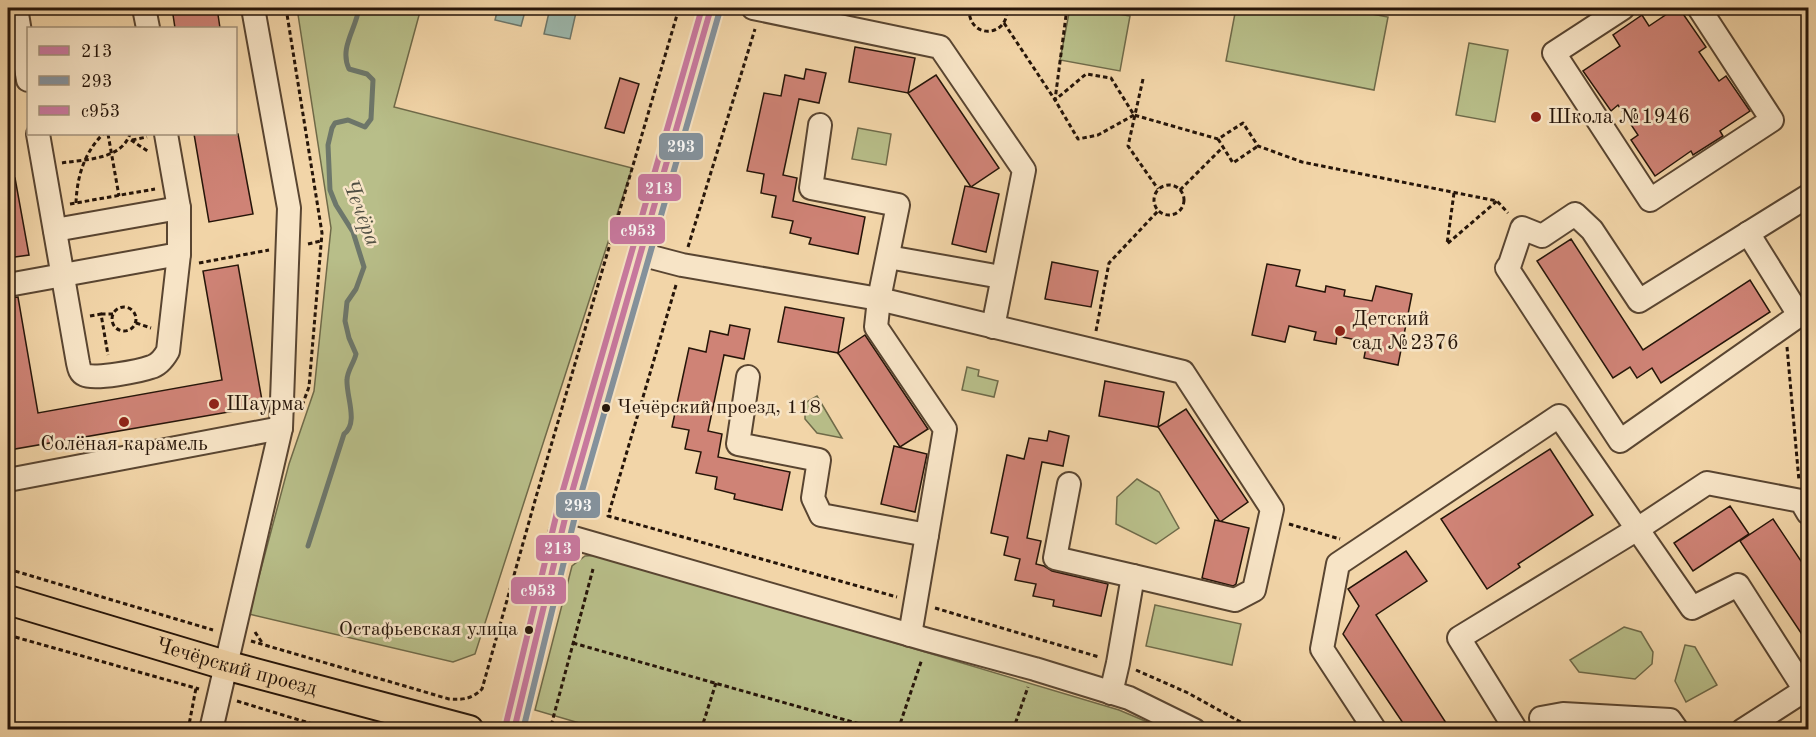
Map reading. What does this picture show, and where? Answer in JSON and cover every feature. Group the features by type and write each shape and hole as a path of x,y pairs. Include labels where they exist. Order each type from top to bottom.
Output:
{"main road":[{"name":"Чечёрский проезд","path":"8,600 225,665 469,729"}],"street":[{"path":"16,8 27,74"},
{"path":"144,8 148,27"},
{"path":"211,729 204,691 225,665 281,428 289,208 253,8"},
{"path":"514,729 560,534 711,8"},
{"path":"753,8 940,46 1024,170 993,327"},
{"path":"1623,8 1554,52 1650,200 1772,120 1699,8"},
{"path":"820,124 811,188 898,205 879,299 876,327 945,429 927,535 919,638"},
{"path":"38,135 80,371 86,376 96,377 151,367 165,357 168,351 179,260 177,197 166,135"},
{"path":"1748,233 1798,316 1620,441 1507,268 1522,228 1542,236 1575,214 1592,230 1639,302 1748,233 1809,196"},
{"path":"55,230 123,218 177,197"},
{"path":"640,254 682,265 879,299 1183,372 1272,510 1254,590 1234,600 1055,558 1069,484"},
{"path":"888,257 990,275"},
{"path":"8,285 62,275 179,260"},
{"path":"748,377 738,444 819,460 813,498 821,515 927,535"},
{"path":"1375,729 1322,649 1338,564 1559,416 1639,528 1692,608 1738,585 1805,690 1743,729"},
{"path":"8,480 281,428"},
{"path":"1677,729 1670,720 1563,714 1544,724 1518,729 1459,638 1639,528 1707,483 1805,507"},
{"path":"560,534 919,638 1035,669 1129,698 1194,729"},
{"path":"1111,693 1133,576"}],"path":[{"path":"8,569 449,699 464,700 476,695 482,689 679,8"},
{"path":"969,8 972,22 984,31 998,29 1004,23 1007,8"},
{"path":"1055,100 1067,8"},
{"path":"1004,23 1078,139 1098,135 1134,115"},
{"path":"1055,100 1086,74 1111,78 1134,115 1218,139 1233,163 1258,146"},
{"path":"1143,80 1128,146 1158,189"},
{"path":"1218,139 1243,123 1258,146 1302,162 1497,201 1522,228"},
{"path":"76,203 80,172 102,135"},
{"path":"108,135 123,218"},
{"path":"43,166 111,154 125,145 130,135"},
{"path":"1180,190 1223,147"},
{"path":"1169,185 1180,190 1184,201 1179,212 1168,216 1158,211 1154,200 1158,189 1169,185"},
{"path":"1454,193 1447,244 1497,201"},
{"path":"51,207 119,196 177,197"},
{"path":"1092,350 1109,263 1158,211"},
{"path":"179,260 321,241"},
{"path":"70,319 113,314 122,307 133,311 136,322 128,331 123,331 113,325 113,314"},
{"path":"101,314 111,374"},
{"path":"1798,316 1805,507"},
{"path":"1270,519 1365,546"},
{"path":"556,729 551,726 592,569"},
{"path":"8,635 204,691 188,729"},
{"path":"898,729 919,638"},
{"path":"573,643 881,729"},
{"path":"1013,729 1035,669"},
{"path":"701,729 716,683"},
{"path":"261,708 332,729"}],"green space":[{"path":"297,8 421,8 394,107 632,168 475,654 453,662 249,614 289,464 314,391 331,228"},
{"path":"1070,8 1084,8 1130,16 1120,71 1060,60"},
{"path":"1236,8 1340,8 1388,17 1374,90 1226,61"},
{"path":"1469,43 1508,50 1495,122 1456,115"},
{"path":"858,128 891,134 886,165 852,159"},
{"path":"967,367 979,370 978,376 998,381 994,397 962,390"},
{"path":"817,396 842,438 817,433 805,419 805,403"},
{"path":"1137,479 1159,492 1179,528 1156,544 1116,524 1117,497"},
{"path":"601,555 1119,710 1164,729 603,730 535,710 572,566 585,556"},
{"path":"1155,605 1241,624 1232,665 1146,646"},
{"path":"1624,627 1641,632 1653,652 1652,664 1635,679 1579,672 1570,660"},
{"path":"1685,645 1695,647 1717,685 1686,702 1675,681"}],"shaded area":[{"path":"498,8 526,8 521,26 495,20"},
{"path":"550,8 577,8 570,39 544,34"}],"building":[{"path":"172,8 217,8 220,27 175,27"},
{"path":"1679,8 1706,47 1699,52 1719,81 1726,76 1750,111 1720,131 1723,136 1693,155 1691,151 1655,176 1631,140 1638,135 1618,105 1611,111 1583,71 1620,46 1613,35 1642,15 1649,26"},
{"path":"855,47 915,58 908,93 849,82"},
{"path":"806,69 826,73 819,103 799,99 783,175 797,178 793,201 865,217 858,254 809,244 811,238 790,233 793,221 772,217 776,196 761,193 764,174 747,171 764,93 781,96 785,75 804,79"},
{"path":"936,75 999,168 971,187 908,93"},
{"path":"620,78 639,84 624,133 605,128"},
{"path":"238,134 253,214 209,222 194,135"},
{"path":"15,178 29,255 8,258 8,179"},
{"path":"965,186 999,194 986,252 952,244"},
{"path":"1571,239 1643,350 1750,280 1770,312 1661,383 1652,368 1637,378 1630,367 1613,378 1537,261"},
{"path":"1052,262 1098,271 1091,307 1045,299"},
{"path":"1267,264 1300,270 1296,286 1325,292 1326,286 1345,290 1344,296 1372,301 1376,286 1412,294 1398,365 1364,358 1367,342 1337,336 1336,344 1314,340 1316,332 1289,326 1285,342 1252,335"},
{"path":"238,265 263,406 9,450 8,298 18,297 38,413 222,380 203,271"},
{"path":"785,307 844,318 838,353 778,342"},
{"path":"730,325 750,329 744,359 724,355 708,431 722,434 718,457 790,472 782,510 734,499 735,494 715,489 717,477 696,473 701,452 685,449 689,430 672,427 689,348 706,352 710,331 728,335"},
{"path":"865,335 928,429 900,447 838,353"},
{"path":"1105,381 1164,392 1158,427 1099,416"},
{"path":"1186,409 1248,502 1220,522 1158,427"},
{"path":"1049,431 1069,436 1063,466 1042,462 1027,538 1041,541 1036,564 1052,571 1108,584 1101,616 1053,606 1054,600 1033,596 1036,584 1015,580 1020,559 1004,555 1008,537 991,533 1007,455 1024,459 1029,438 1047,441"},
{"path":"894,446 927,454 915,512 881,504"},
{"path":"1550,449 1593,515 1518,564 1520,567 1487,589 1441,519"},
{"path":"1730,506 1749,534 1693,571 1674,543"},
{"path":"1773,519 1809,573 1809,645 1740,541"},
{"path":"1215,520 1249,528 1236,584 1233,586 1202,578"},
{"path":"1406,551 1427,581 1376,615 1450,729 1407,729 1343,634 1359,606 1348,589"}],"waterway":[{"name":"Чечёра","path":"308,546 344,434 351,423 347,380 356,354 345,321 347,302 356,289 364,267 353,232 336,205 330,190 328,145 335,123 348,120 365,127 371,119 373,80 367,74 349,69 346,61 347,46 359,8"}],"transit line":[{"name":"с953","path":"505,728 559,504 702,8"},
{"name":"213","path":"514,730 568,506 711,8"},
{"name":"293","path":"523,730 577,508 720,10"}],"place":[{"name":"Школа №1946","path":"1536,117"},
{"name":"Детский сад №2376","path":"1340,331"},
{"name":"Шаурма","path":"214,404"},
{"name":"Чечёрский проезд, 118","path":"606,408"},
{"name":"Солёная карамель","path":"124,422"},
{"name":"Остафьевская улица","path":"529,630"}]}
